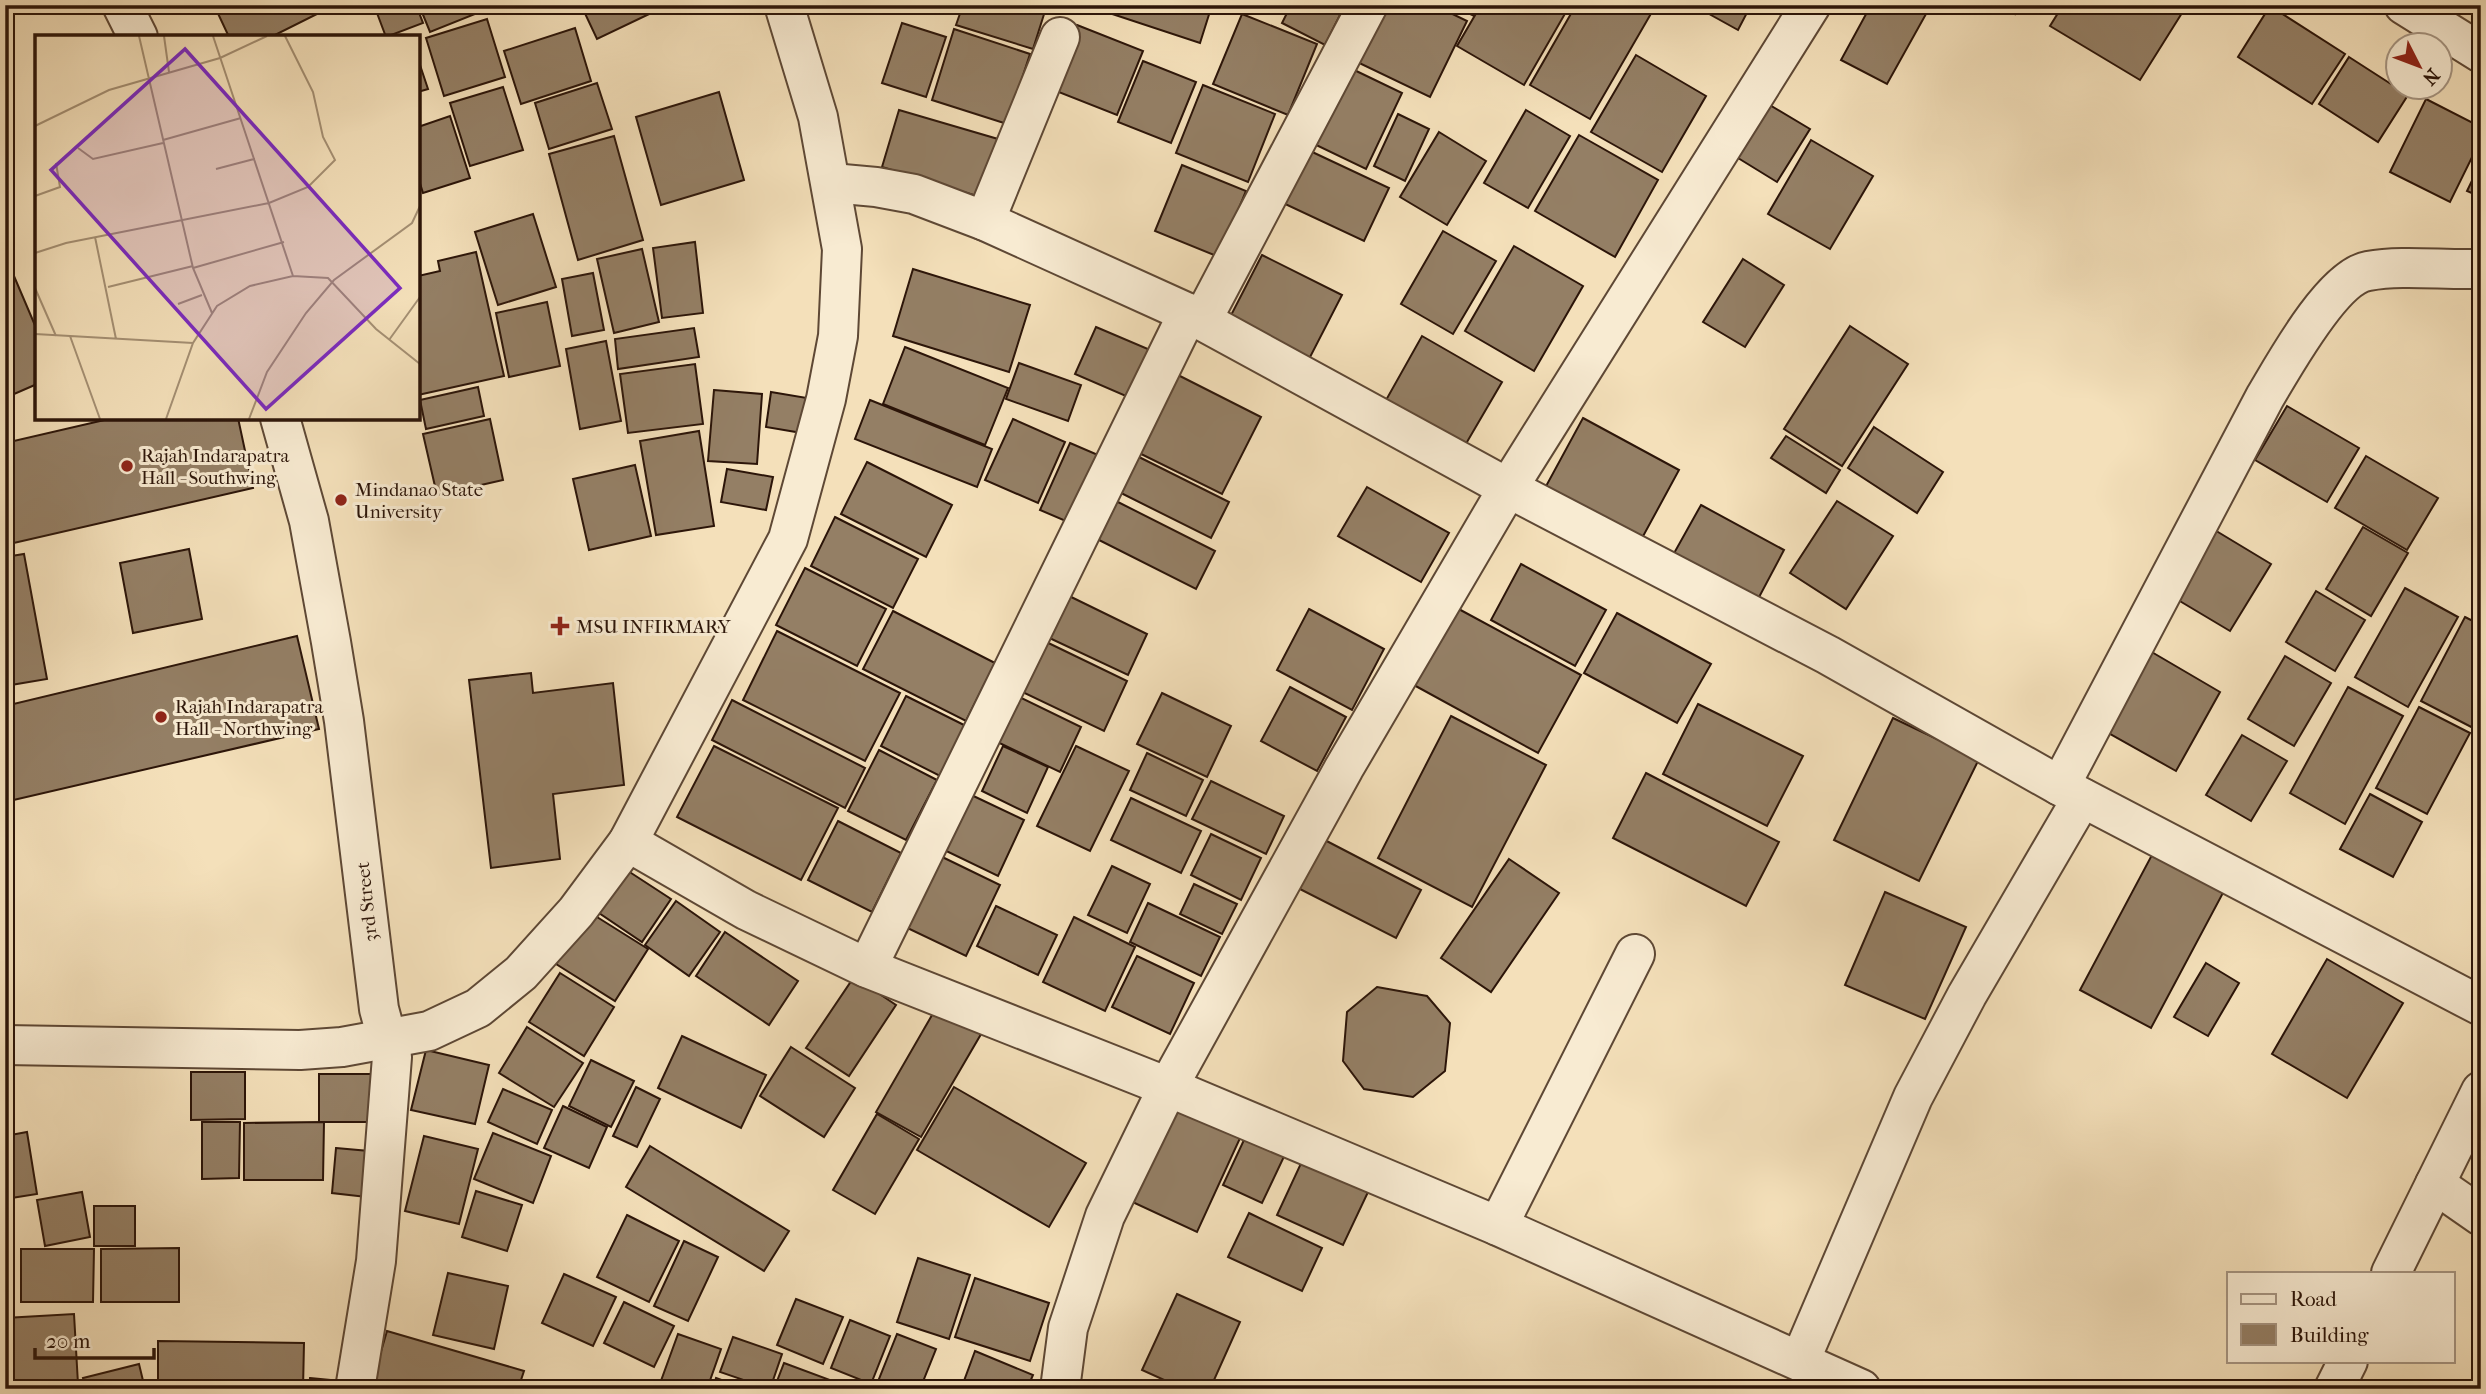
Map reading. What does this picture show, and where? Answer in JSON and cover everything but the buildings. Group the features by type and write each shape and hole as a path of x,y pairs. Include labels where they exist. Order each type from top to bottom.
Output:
{"street":[{"path":"122,5 137,35"},
{"path":"5,1045 300,1051 389,1040 429,1031 478,1008 521,973 576,912 628,842 788,540 826,399 838,336 842,249 818,117 784,5"},
{"path":"867,968 1195,317 1368,5"},
{"path":"1060,1389 1068,1328 1105,1216 1168,1087 1344,768 1508,488 1811,5"},
{"path":"2404,5 2481,53"},
{"path":"985,221 1060,37"},
{"path":"832,183 914,194 985,221 1195,317 1508,488 1828,655 2071,792 2481,1006"},
{"path":"1800,1361 1913,1097 2071,792 2265,397 2300,337 2332,297 2366,271 2476,269"},
{"name":"3rd Street","path":"281,420 309,521 328,628 344,721 377,999 389,1040 390,1086 376,1261 355,1389"},
{"path":"628,842 746,911 867,968 1168,1087 1498,1226 1861,1389"},
{"path":"1498,1226 1635,954"},
{"path":"2391,1272 2481,1091"},
{"path":"2435,1184 2481,1216"},
{"path":"2334,1389 2348,1362"}],"place":[{"name":"Rajah Indarapatra Hall - Southwing","path":"127,466"},
{"name":"Mindanao State University","path":"341,500"},
{"name":"MSU INFIRMARY","path":"560,626"},
{"name":"Rajah Indarapatra Hall - Northwing","path":"161,717"}]}
